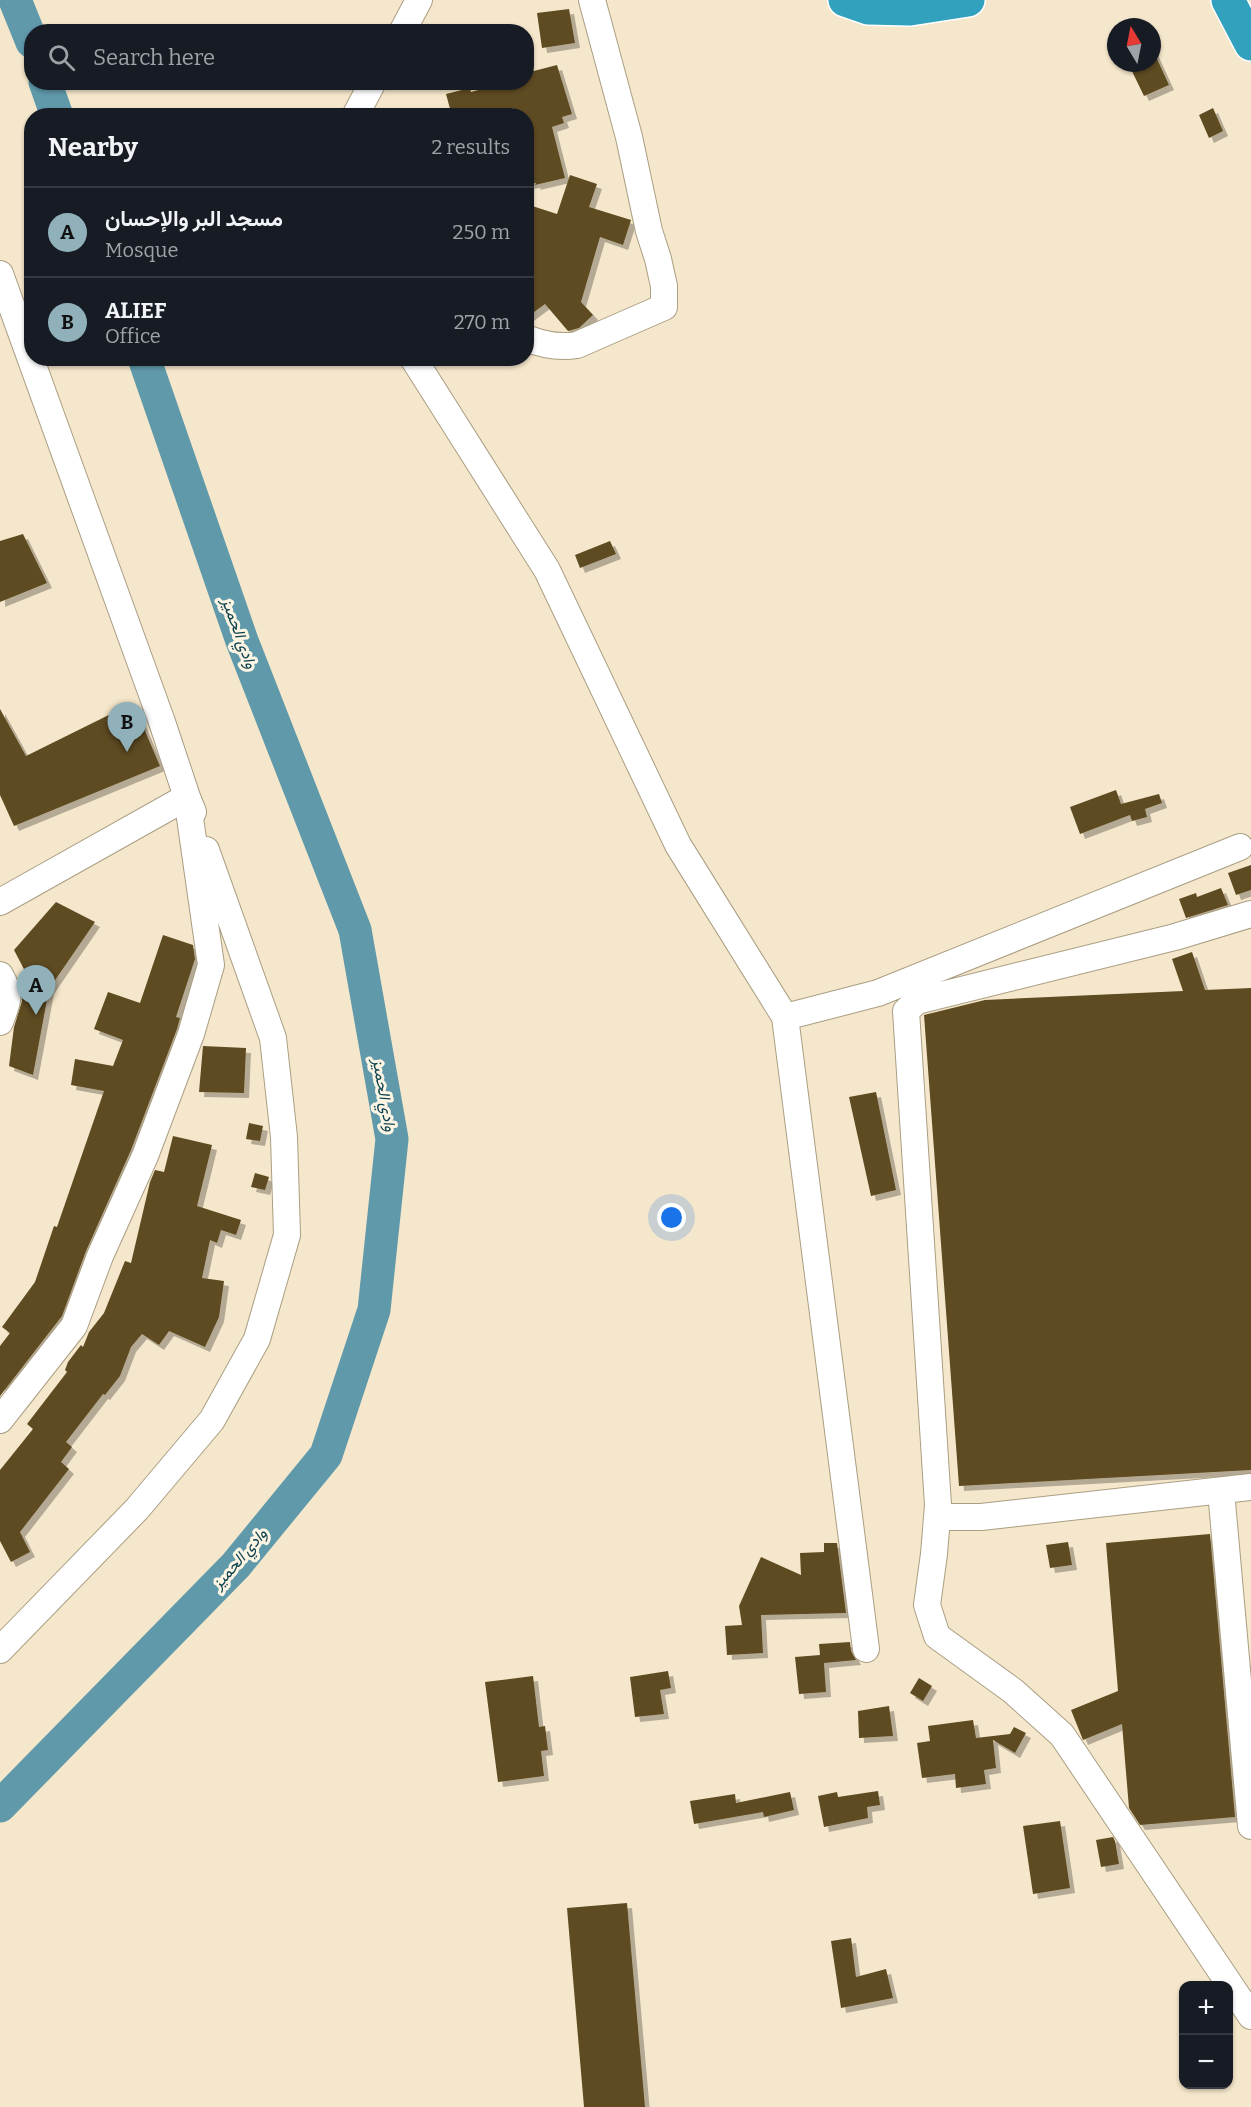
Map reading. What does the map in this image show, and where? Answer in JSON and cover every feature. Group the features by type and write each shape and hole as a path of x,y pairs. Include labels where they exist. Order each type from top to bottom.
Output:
{"highway":[{"path":"845,0 868,8 910,9 968,0"},
{"path":"1228,0 1251,44"}],"street":[{"path":"406,24 419,0"},
{"path":"534,341 563,347 577,345 664,307 664,286 658,259 649,231 629,137 592,0"},
{"path":"359,108 369,90"},
{"path":"0,274 24,340"},
{"path":"0,1650 137,1509 212,1420 256,1339 287,1235 284,1137 273,1038 33,366"},
{"path":"418,366 547,570 678,845 785,1017 866,1649"},
{"path":"0,902 74,863 187,797"},
{"path":"0,1420 74,1326 100,1256 145,1156 192,1034 211,965 187,797"},
{"path":"785,1017 878,993 1240,847"},
{"path":"1251,914 1175,937 917,1001 906,1011 938,1505 927,1605 937,1636 1012,1691 1062,1735 1251,2016"},
{"path":"0,975 8,989 8,1001 0,1022"},
{"path":"937,1517 981,1516 1251,1487"},
{"path":"1221,1491 1251,1826"}],"building":[{"path":"569,9 575,43 542,48 537,13"},
{"path":"557,65 572,114 562,117 564,123 552,127 565,178 535,185 534,108 450,108 446,94 462,90 470,90 471,92 534,90 534,71"},
{"path":"1161,68 1169,85 1144,96 1132,72 1161,72"},
{"path":"1213,108 1223,131 1209,138 1199,115"},
{"path":"570,175 597,184 589,207 631,220 623,245 600,237 581,302 593,315 579,328 568,331 545,304 534,312 534,207 557,214"},
{"path":"23,534 47,583 0,602 0,541"},
{"path":"610,541 616,554 580,568 575,555"},
{"path":"133,703 160,766 14,826 0,795 0,709 26,756"},
{"path":"1116,790 1121,804 1159,794 1162,803 1145,809 1147,817 1132,821 1130,815 1080,834 1070,807"},
{"path":"1251,865 1251,890 1236,895 1228,873"},
{"path":"1221,888 1228,905 1186,918 1179,899 1196,893 1197,897"},
{"path":"56,902 95,922 49,989 33,1075 9,1066 14,1027 22,1001 21,985 27,975 14,950"},
{"path":"163,935 193,945 195,959 176,1017 180,1018 177,1029 131,1150 86,1251 62,1316 0,1396 0,1346 10,1333 2,1327 35,1282 54,1226 57,1227 104,1091 71,1085 75,1059 113,1066 123,1040 94,1029 108,992 140,1003"},
{"path":"1192,952 1205,990 1251,988 1251,1470 959,1486 924,1015 985,1000 1183,991 1172,959"},
{"path":"203,1046 246,1048 244,1093 199,1092"},
{"path":"876,1092 896,1190 871,1196 849,1097"},
{"path":"249,1123 263,1126 260,1141 246,1139"},
{"path":"173,1136 212,1145 197,1206 241,1220 236,1235 221,1230 217,1243 210,1240 202,1278 224,1281 219,1317 205,1347 169,1331 159,1345 142,1334 131,1347 120,1376 66,1442 72,1447 61,1462 69,1469 20,1532 30,1552 11,1562 0,1541 0,1470 33,1429 27,1424 67,1372 65,1370 68,1362 81,1345 83,1347 89,1332 104,1313 125,1261 131,1263 150,1182 155,1170 164,1172"},
{"path":"255,1173 269,1177 265,1190 251,1187"},
{"path":"1210,1534 1235,1817 1140,1825 1129,1808 1122,1724 1083,1740 1071,1710 1118,1691 1106,1543"},
{"path":"1068,1542 1072,1565 1050,1568 1046,1545"},
{"path":"824,1543 837,1543 846,1613 761,1615 763,1653 727,1655 725,1626 742,1625 739,1606 761,1557 801,1575 800,1553 824,1552"},
{"path":"850,1642 851,1651 856,1660 824,1663 826,1692 799,1694 795,1657 820,1655 819,1644"},
{"path":"668,1671 671,1688 660,1690 664,1714 635,1717 630,1677"},
{"path":"533,1676 539,1727 545,1726 548,1750 541,1751 544,1776 498,1782 485,1682"},
{"path":"919,1678 932,1686 923,1701 910,1693"},
{"path":"889,1706 893,1736 859,1738 858,1711"},
{"path":"973,1720 976,1738 1010,1734 1014,1727 1026,1733 1015,1753 993,1740 996,1768 984,1770 986,1784 956,1788 955,1774 922,1778 917,1743 930,1741 928,1726"},
{"path":"878,1791 880,1805 867,1807 868,1818 824,1827 818,1796 837,1792 838,1797"},
{"path":"790,1792 794,1810 764,1817 763,1812 694,1824 690,1801 735,1794 736,1803"},
{"path":"1060,1821 1070,1888 1033,1894 1023,1826"},
{"path":"1113,1837 1119,1864 1101,1867 1096,1840"},
{"path":"627,1903 645,2107 584,2107 567,1908"},
{"path":"851,1938 856,1977 886,1969 893,1998 841,2008 831,1941"}],"waterway":[{"name":"وادي الحميز","path":"15,0 25,24"},
{"name":"وادي الحميز","path":"48,90 54,108"},
{"name":"وادي الحميز","path":"0,1806 236,1565 326,1455 374,1310 392,1139 355,930 242,641 147,366"}],"place":[{"name":"ALIEF","path":"127,752"},
{"name":"مسجد البر والإحسان","path":"36,1015"}]}
